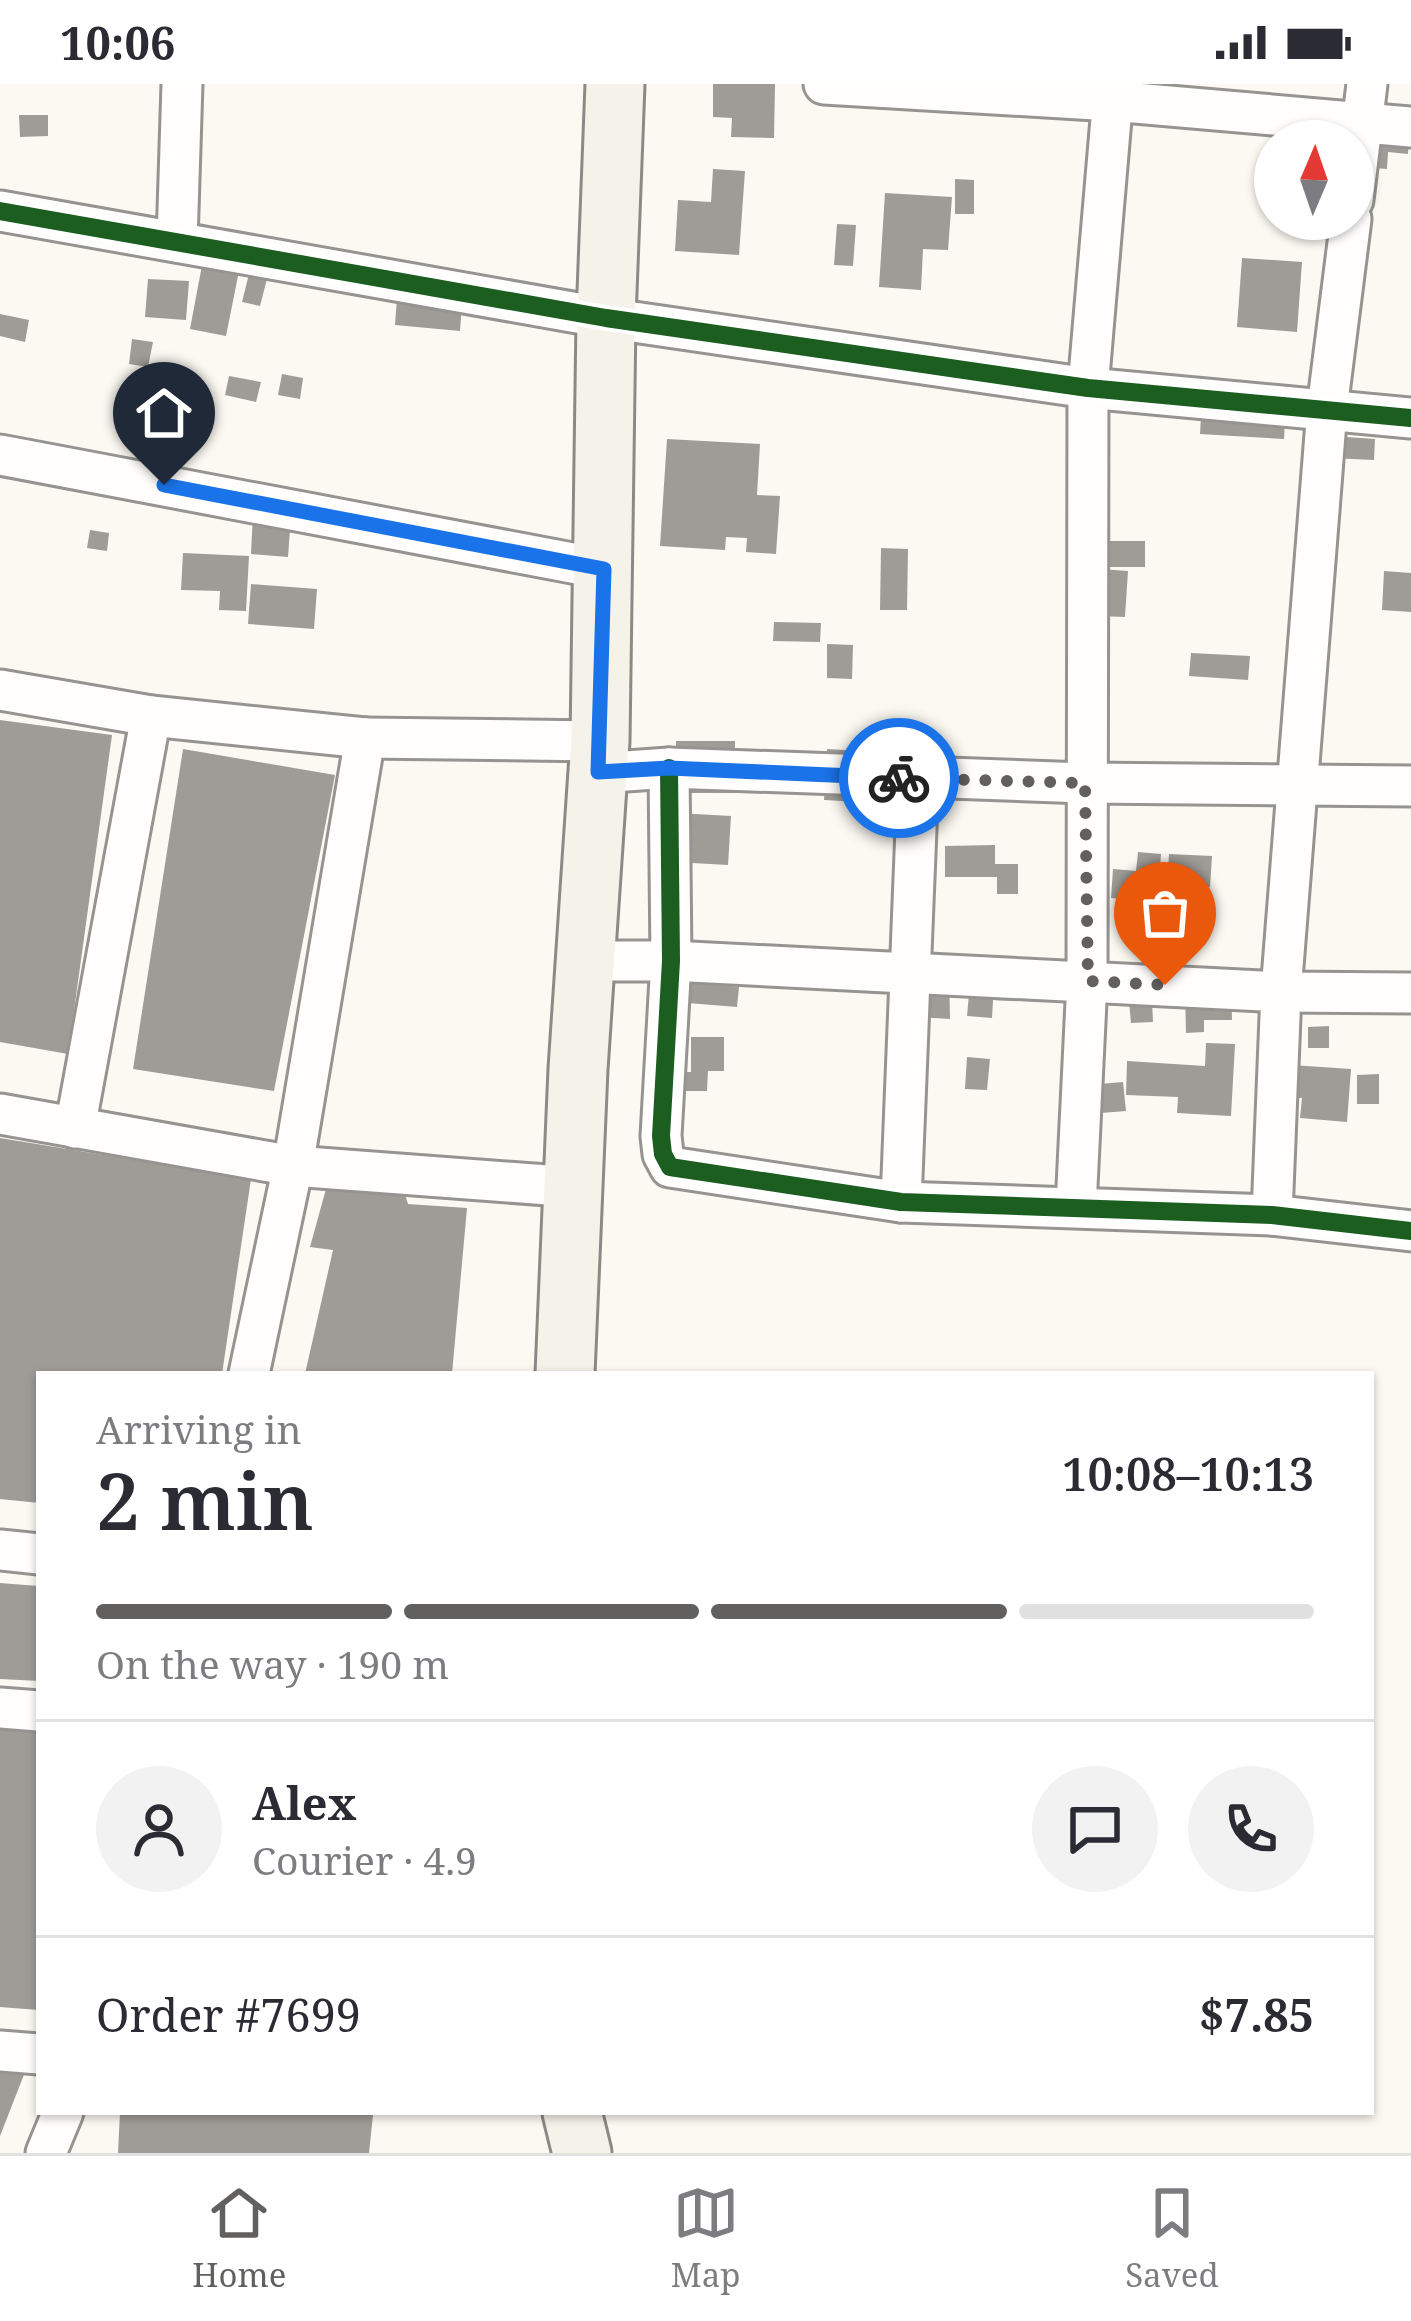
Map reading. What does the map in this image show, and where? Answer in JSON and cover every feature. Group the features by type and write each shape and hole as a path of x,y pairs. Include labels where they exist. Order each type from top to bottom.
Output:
{"main road":[{"path":"565,1371 599,757 615,84"},
{"path":"573,2115 582,2153"}],"street":[{"path":"177,242 182,84"},
{"path":"824,84 1365,102 1411,127"},
{"path":"1076,1207 1088,981 1088,388 1113,93"},
{"path":"0,211 606,318 1088,388 1411,418"},
{"path":"1272,1215 1281,992 1327,410 1348,240"},
{"path":"0,454 604,569"},
{"path":"0,690 151,716 599,757 669,768 1085,783 1411,785"},
{"path":"75,1128 151,716"},
{"path":"250,1371 293,1166 365,738"},
{"path":"669,768 671,961 661,1136 670,1167 902,1202 1272,1215 1411,1231"},
{"path":"902,1202 918,779"},
{"path":"588,961 1411,994"},
{"path":"0,1114 293,1166 574,1187"},
{"path":"0,1550 36,1554"},
{"path":"0,1708 36,1711"},
{"path":"0,2051 36,2054"},
{"path":"46,2153 62,2115"}],"building":[{"path":"713,84 775,84 774,138 731,137 732,118 713,117"},
{"path":"19,115 48,115 48,136 20,137"},
{"path":"1381,121 1410,123 1408,154 1388,152 1387,169 1374,168 1374,153 1379,153"},
{"path":"713,169 745,171 739,255 675,251 678,200 711,202"},
{"path":"955,179 974,180 974,214 955,214"},
{"path":"885,193 952,197 948,250 923,249 921,290 879,287"},
{"path":"837,224 856,225 853,266 834,265"},
{"path":"206,244 243,251 226,336 190,329"},
{"path":"1242,258 1302,262 1297,332 1237,327"},
{"path":"251,266 269,271 260,306 242,302"},
{"path":"148,279 189,281 186,320 145,317"},
{"path":"397,298 462,305 460,331 395,325"},
{"path":"0,314 29,320 25,342 0,336"},
{"path":"132,339 153,342 148,367 129,364"},
{"path":"282,374 303,378 300,399 278,395"},
{"path":"229,376 261,382 256,402 225,395"},
{"path":"1203,380 1287,385 1284,439 1200,434"},
{"path":"1333,436 1375,439 1374,460 1331,458"},
{"path":"667,439 760,444 757,495 780,496 776,554 746,552 747,538 726,537 725,550 660,546"},
{"path":"253,513 291,516 288,557 251,554"},
{"path":"90,530 109,533 107,551 87,548"},
{"path":"1102,541 1145,541 1145,567 1102,567"},
{"path":"881,548 908,549 907,610 880,610"},
{"path":"183,553 249,556 246,611 219,610 220,591 181,590"},
{"path":"1100,569 1128,571 1125,617 1097,616"},
{"path":"1384,571 1411,573 1411,612 1382,610"},
{"path":"251,584 317,589 314,629 248,624"},
{"path":"774,622 821,623 820,642 773,641"},
{"path":"827,644 853,645 852,679 827,678"},
{"path":"1191,653 1250,656 1248,680 1189,676"},
{"path":"0,720 112,735 68,1054 0,1042"},
{"path":"676,741 735,741 735,793 676,793"},
{"path":"183,749 335,775 274,1091 133,1069"},
{"path":"827,749 881,752 878,803 824,800"},
{"path":"677,813 731,816 728,865 674,862"},
{"path":"995,845 995,864 1018,864 1018,894 997,894 997,877 945,877 945,846"},
{"path":"1138,852 1161,854 1159,884 1134,882 1133,900 1111,898 1113,869 1136,871"},
{"path":"1169,854 1212,856 1210,887 1167,884"},
{"path":"949,969 950,1019 901,1016"},
{"path":"1019,970 1017,1001 993,1000 992,1018 967,1016 970,983"},
{"path":"1231,975 1232,1020 1204,1020 1204,1032 1186,1033 1185,992"},
{"path":"676,981 739,987 737,1007 675,1002"},
{"path":"1152,1000 1153,1022 1131,1023 1129,1001"},
{"path":"1329,1026 1329,1048 1308,1048 1308,1027"},
{"path":"691,1037 724,1037 724,1071 708,1071 707,1091 674,1091 674,1072 691,1072"},
{"path":"1206,1043 1235,1044 1231,1116 1177,1113 1178,1097 1126,1095 1127,1061 1205,1066"},
{"path":"967,1057 990,1059 987,1090 965,1089"},
{"path":"1277,1064 1351,1069 1347,1122 1300,1118 1302,1098 1275,1097"},
{"path":"1379,1074 1379,1104 1357,1104 1357,1075"},
{"path":"1123,1082 1126,1111 1101,1113 1099,1084"},
{"path":"0,1138 251,1179 222,1371 36,1371 36,1503 0,1499"},
{"path":"329,1178 403,1188 408,1204 467,1208 452,1371 306,1371 333,1250 310,1247"},
{"path":"0,1583 36,1586 36,1681 0,1679"},
{"path":"0,1720 36,1722 36,2010 0,2007"},
{"path":"0,2070 25,2072 0,2136"},
{"path":"120,2115 373,2115 369,2153 118,2153"}],"cycle path":[{"path":"0,211 606,318 1088,388 1411,418"},
{"path":"669,768 671,961 661,1136 670,1167 901,1202 1272,1215 1411,1231"}],"way so far":[{"path":"899,778 1085,783 1088,981 1165,985"}],"route":[{"path":"164,485 604,569 598,772 669,768 899,778"}]}
